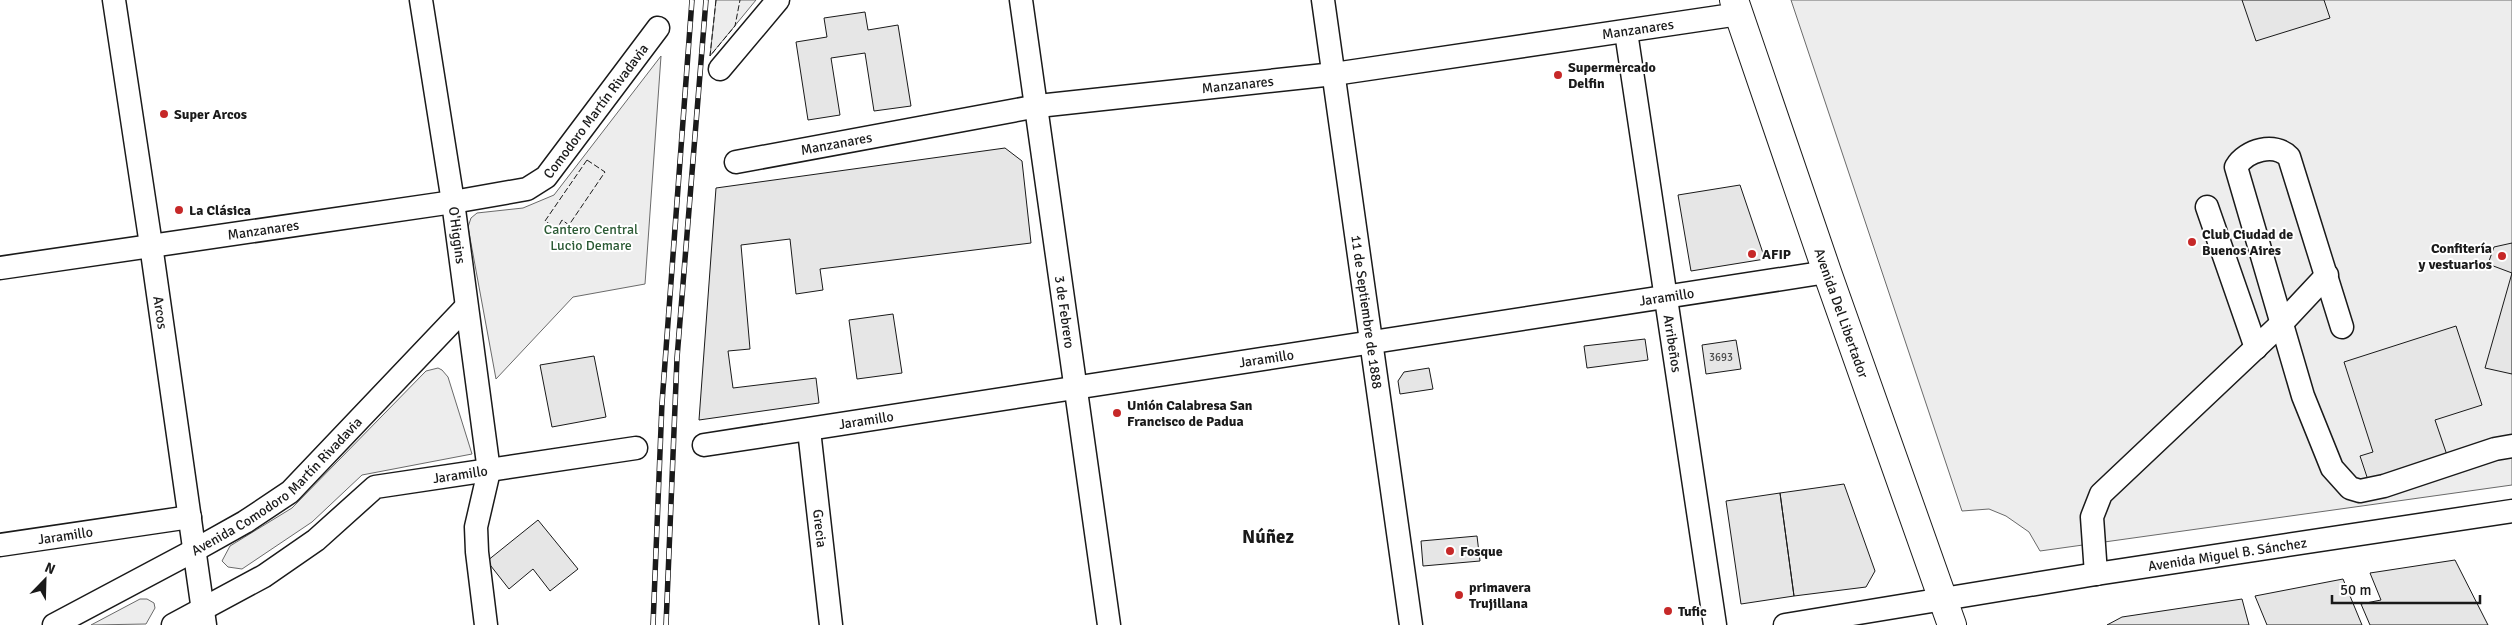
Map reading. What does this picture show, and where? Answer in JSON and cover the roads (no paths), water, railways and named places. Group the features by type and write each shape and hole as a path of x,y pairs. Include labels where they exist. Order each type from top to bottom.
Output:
{"main road":[{"name":"Avenida Del Libertador","path":"1737,7 1827,272 1952,625"}],"street":[{"name":"Arcos","path":"114,0 204,618"},
{"name":"O'Higgins","path":"421,0 453,202 489,470"},
{"path":"720,69 778,0"},
{"name":"3 de Febrero","path":"1021,0 1038,106 1075,389 1109,625"},
{"name":"11 de Septiembre de 1888","path":"1322,0 1411,625"},
{"name":"Manzanares","path":"736,162 1038,106 1334,74 1626,32 1737,7"},
{"name":"Comodoro Martín Rivadavia","path":"527,189 546,177 658,28"},
{"name":"Arribeños","path":"1626,32 1715,625"},
{"path":"2342,327 2289,157 2283,151 2276,148 2246,155 2236,167 2303,396 2332,468 2350,488 2360,491 2384,486 2495,449 2512,446"},
{"name":"Manzanares","path":"0,268 453,202 527,189"},
{"path":"2207,207 2256,348"},
{"name":"Jaramillo","path":"704,445 1371,344 1827,272"},
{"path":"2096,574 2092,517 2100,494 2256,348 2327,276"},
{"name":"Avenida Comodoro Martín Rivadavia","path":"54,625 245,522 290,492 466,307"},
{"name":"Grecia","path":"809,430 831,625"},
{"name":"Jaramillo","path":"204,618 316,540 375,487 636,448"},
{"path":"486,625 477,552 476,526 489,470"},
{"name":"Avenida Miguel B. Sánchez","path":"1785,625 2096,574 2512,511"},
{"name":"Jaramillo","path":"0,545 190,517"},
{"path":"173,625 204,618"}],"railway":[{"path":"653,625 662,403 692,0"},
{"path":"666,625 677,358 706,0"}],"place":[{"name":"Supermercado Delfin","path":"1558,75"},
{"name":"Super Arcos","path":"164,114"},
{"name":"La Clásica","path":"179,210"},
{"name":"Club Ciudad de Buenos Aires","path":"2192,242"},
{"name":"AFIP","path":"1752,254"},
{"name":"Confitería y vestuarios","path":"2502,256"},
{"name":"Unión Calabresa San Francisco de Padua","path":"1117,413"},
{"name":"Fosque","path":"1450,551"},
{"name":"primavera Trujillana","path":"1459,595"},
{"name":"Tufic","path":"1668,611"}],"district":[{"name":"Núñez","path":"1268,536"}],"park label":[{"name":"Cantero Central Lucio Demare","path":"591,237"}]}
